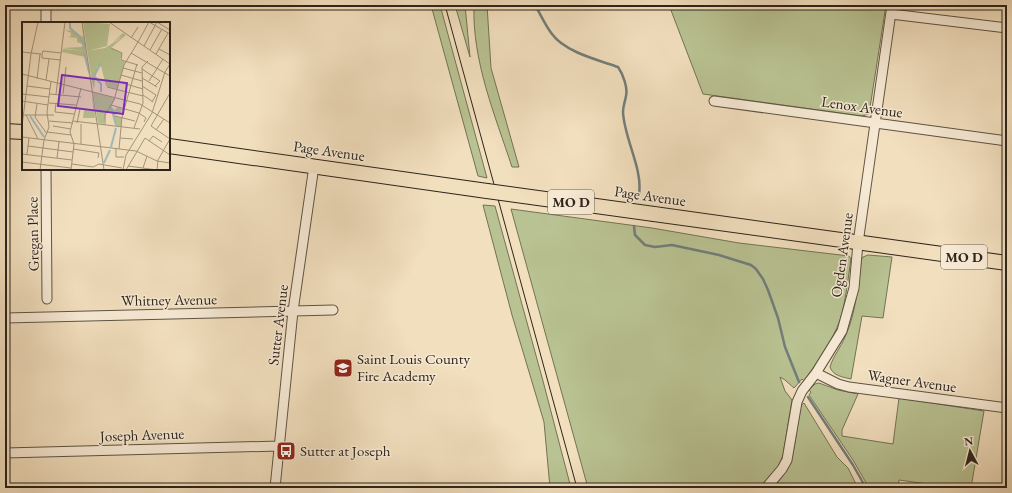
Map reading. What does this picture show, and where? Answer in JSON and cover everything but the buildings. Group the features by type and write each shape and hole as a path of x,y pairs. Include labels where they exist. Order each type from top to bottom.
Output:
{"main road":[{"path":"5,131 22,132"},
{"name":"Page Avenue","path":"170,146 1007,263"}],"street":[{"path":"46,5 46,22"},
{"path":"892,9 1007,28"},
{"name":"Ogden Avenue","path":"766,488 782,469 787,460 797,402 802,390 816,373 842,331 854,288 858,242 892,9"},
{"name":"Lenox Avenue","path":"714,101 1007,141"},
{"name":"Sutter Avenue","path":"275,488 293,311 314,166"},
{"name":"Gregan Place","path":"46,170 47,299"},
{"name":"Whitney Avenue","path":"5,318 333,310"},
{"name":"Wagner Avenue","path":"816,373 838,384 849,387 1007,408"},
{"name":"Joseph Avenue","path":"5,453 279,446"}],"green space":[{"path":"431,5 440,5 487,178 478,176"},
{"path":"455,5 465,5 470,57"},
{"path":"474,5 487,5 491,68 519,167 512,167 486,88 477,47 474,26"},
{"path":"669,5 886,5 869,114 862,116 703,94"},
{"path":"483,205 495,206 571,488 550,488 544,422 512,315"},
{"path":"511,209 652,228 739,243 849,256 851,259 844,305 837,328 829,344 804,381 802,379 794,388 780,377 785,391 792,400 783,455 779,465 759,488 588,488"},
{"path":"868,255 892,257 883,318 862,316 851,379 836,374 830,367 849,328 856,299 861,260 863,257"},
{"path":"819,383 838,390 858,394 842,430 842,436 893,444 899,398 984,411 971,488 956,488 899,480 898,488 869,488 853,460 809,395 811,392 809,390 815,384"},
{"path":"804,403 837,457 848,468 858,488 772,488 786,470 790,461 795,440 799,407"}],"waterway":[{"path":"535,5 552,34 565,46 582,55 618,67 620,70 625,81 626,89 623,110 624,122 636,164 640,184 639,194"},
{"path":"634,226 635,235 645,245 655,247 672,245 719,255 751,265 756,269 768,290 778,318 785,347 799,382"},
{"path":"808,397 853,465 866,488"}],"tram line":[{"path":"445,5 577,488"}],"place":[{"name":"Saint Louis County Fire Academy","path":"343,368"},
{"name":"Sutter at Joseph","path":"286,451"}]}
